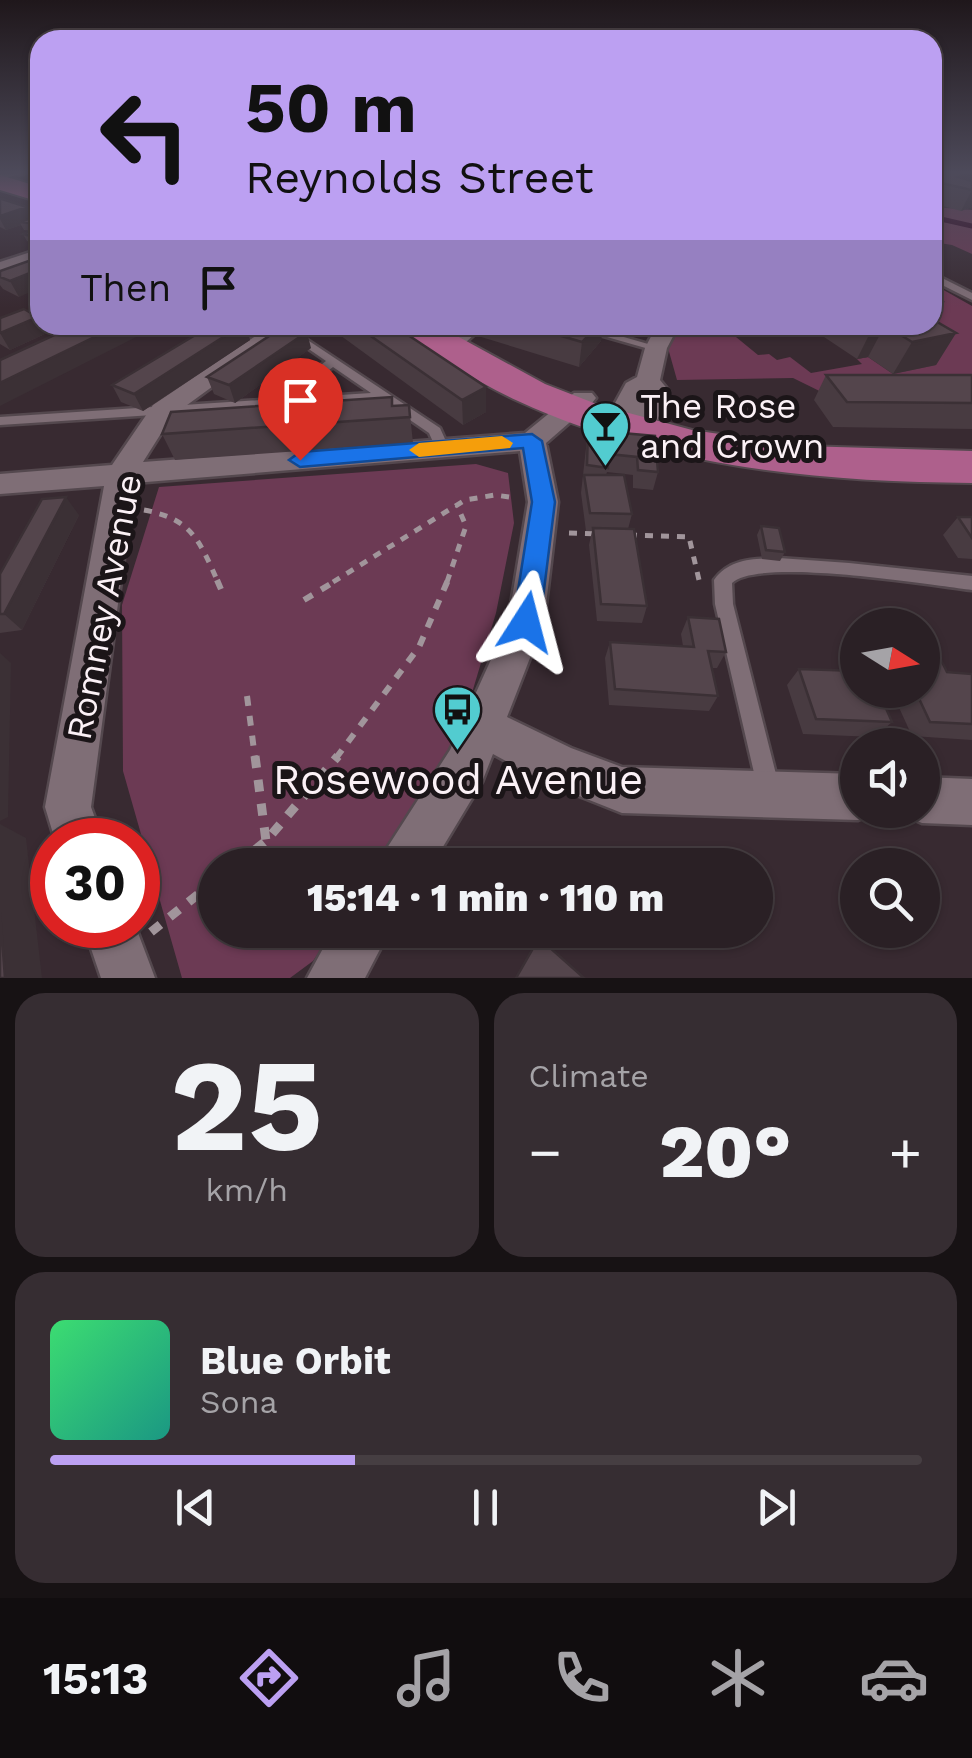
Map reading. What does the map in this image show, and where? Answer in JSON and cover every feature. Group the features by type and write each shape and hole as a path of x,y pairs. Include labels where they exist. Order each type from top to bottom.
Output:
{"main road":[{"path":"429,335 503,377 618,411 776,444 972,452"},
{"path":"469,335 690,446 769,460 874,467 972,467"}],"street":[{"path":"0,268 30,258"},
{"name":"Romney Avenue","path":"72,818 68,807 119,490 162,411 263,335"},
{"path":"0,484 119,490 442,448 532,441 618,411 663,335"},
{"path":"415,848 466,766 526,622 542,517 532,441"},
{"path":"480,725 560,766 622,790 840,796"},
{"path":"940,801 972,802"},
{"path":"334,978 353,948"}],"lane":[{"path":"942,282 972,298"},
{"path":"284,335 332,362 435,432 442,448"},
{"path":"607,335 656,348"},
{"path":"281,402 332,362"},
{"path":"0,421 382,396"},
{"path":"770,794 724,604 723,580 736,569 757,566 825,568 972,584"}],"path":[{"path":"119,490 189,524 222,594"},
{"path":"304,600 457,505 494,494 542,517 688,537 702,591"},
{"path":"257,848 340,754 418,647 459,554 466,526 457,505"},
{"path":"247,696 266,841"},
{"path":"119,953 198,895"}],"shaded area":[{"path":"942,217 972,217 972,254 942,243"},
{"path":"942,289 972,306 972,379 850,406 793,378 677,380 668,348 673,335 738,335 758,355 769,354 777,360 790,357 811,373 862,364 857,359 868,357 893,374 924,335 942,335 945,302"},
{"path":"476,464 508,473 514,523 496,613 465,716 450,760 390,848 198,848 198,948 322,948 313,961 290,978 182,978 160,901 160,818 136,818 123,771 122,605 159,487"}],"building":[{"path":"30,260 30,273 10,281 0,277 0,271"},
{"path":"24,309 30,312 30,320 0,333 0,318"},
{"path":"942,325 956,333 912,342 901,335 942,335"},
{"path":"54,335 98,335 0,383 0,360"},
{"path":"195,335 226,335 134,394 112,385"},
{"path":"271,335 303,335 229,385 207,377"},
{"path":"369,335 408,335 486,387 462,400"},
{"path":"558,335 589,335 582,342"},
{"path":"826,375 972,375 972,403 847,402"},
{"path":"392,397 392,406 409,405 410,417 162,434 171,412"},
{"path":"588,430 655,436 658,472 638,470 637,457 608,454 608,468 587,465"},
{"path":"584,475 624,475 632,514 590,513"},
{"path":"66,497 4,614 0,614 0,574 42,499"},
{"path":"958,517 972,517 972,538"},
{"path":"761,526 779,528 785,552 766,550"},
{"path":"593,528 634,529 647,606 601,604"},
{"path":"688,617 719,619 726,652 708,651 718,696 615,689 610,642 694,647"},
{"path":"940,658 947,672 972,674 972,724 930,722 923,708 940,708"},
{"path":"799,669 840,670 840,708 886,708 892,722 816,719"},
{"path":"0,912 5,978 0,978"},
{"path":"533,948 550,948 584,978 516,978"}],"waterway":[{"path":"942,219 972,226"}],"slow traffic":[{"path":"419,450 502,443"}],"place":[{"name":"The Rose and Crown","path":"605,468"},
{"name":"Rosewood Avenue","path":"458,752"}],"route":[{"path":"300,460 532,441 543,502 526,622"}]}
